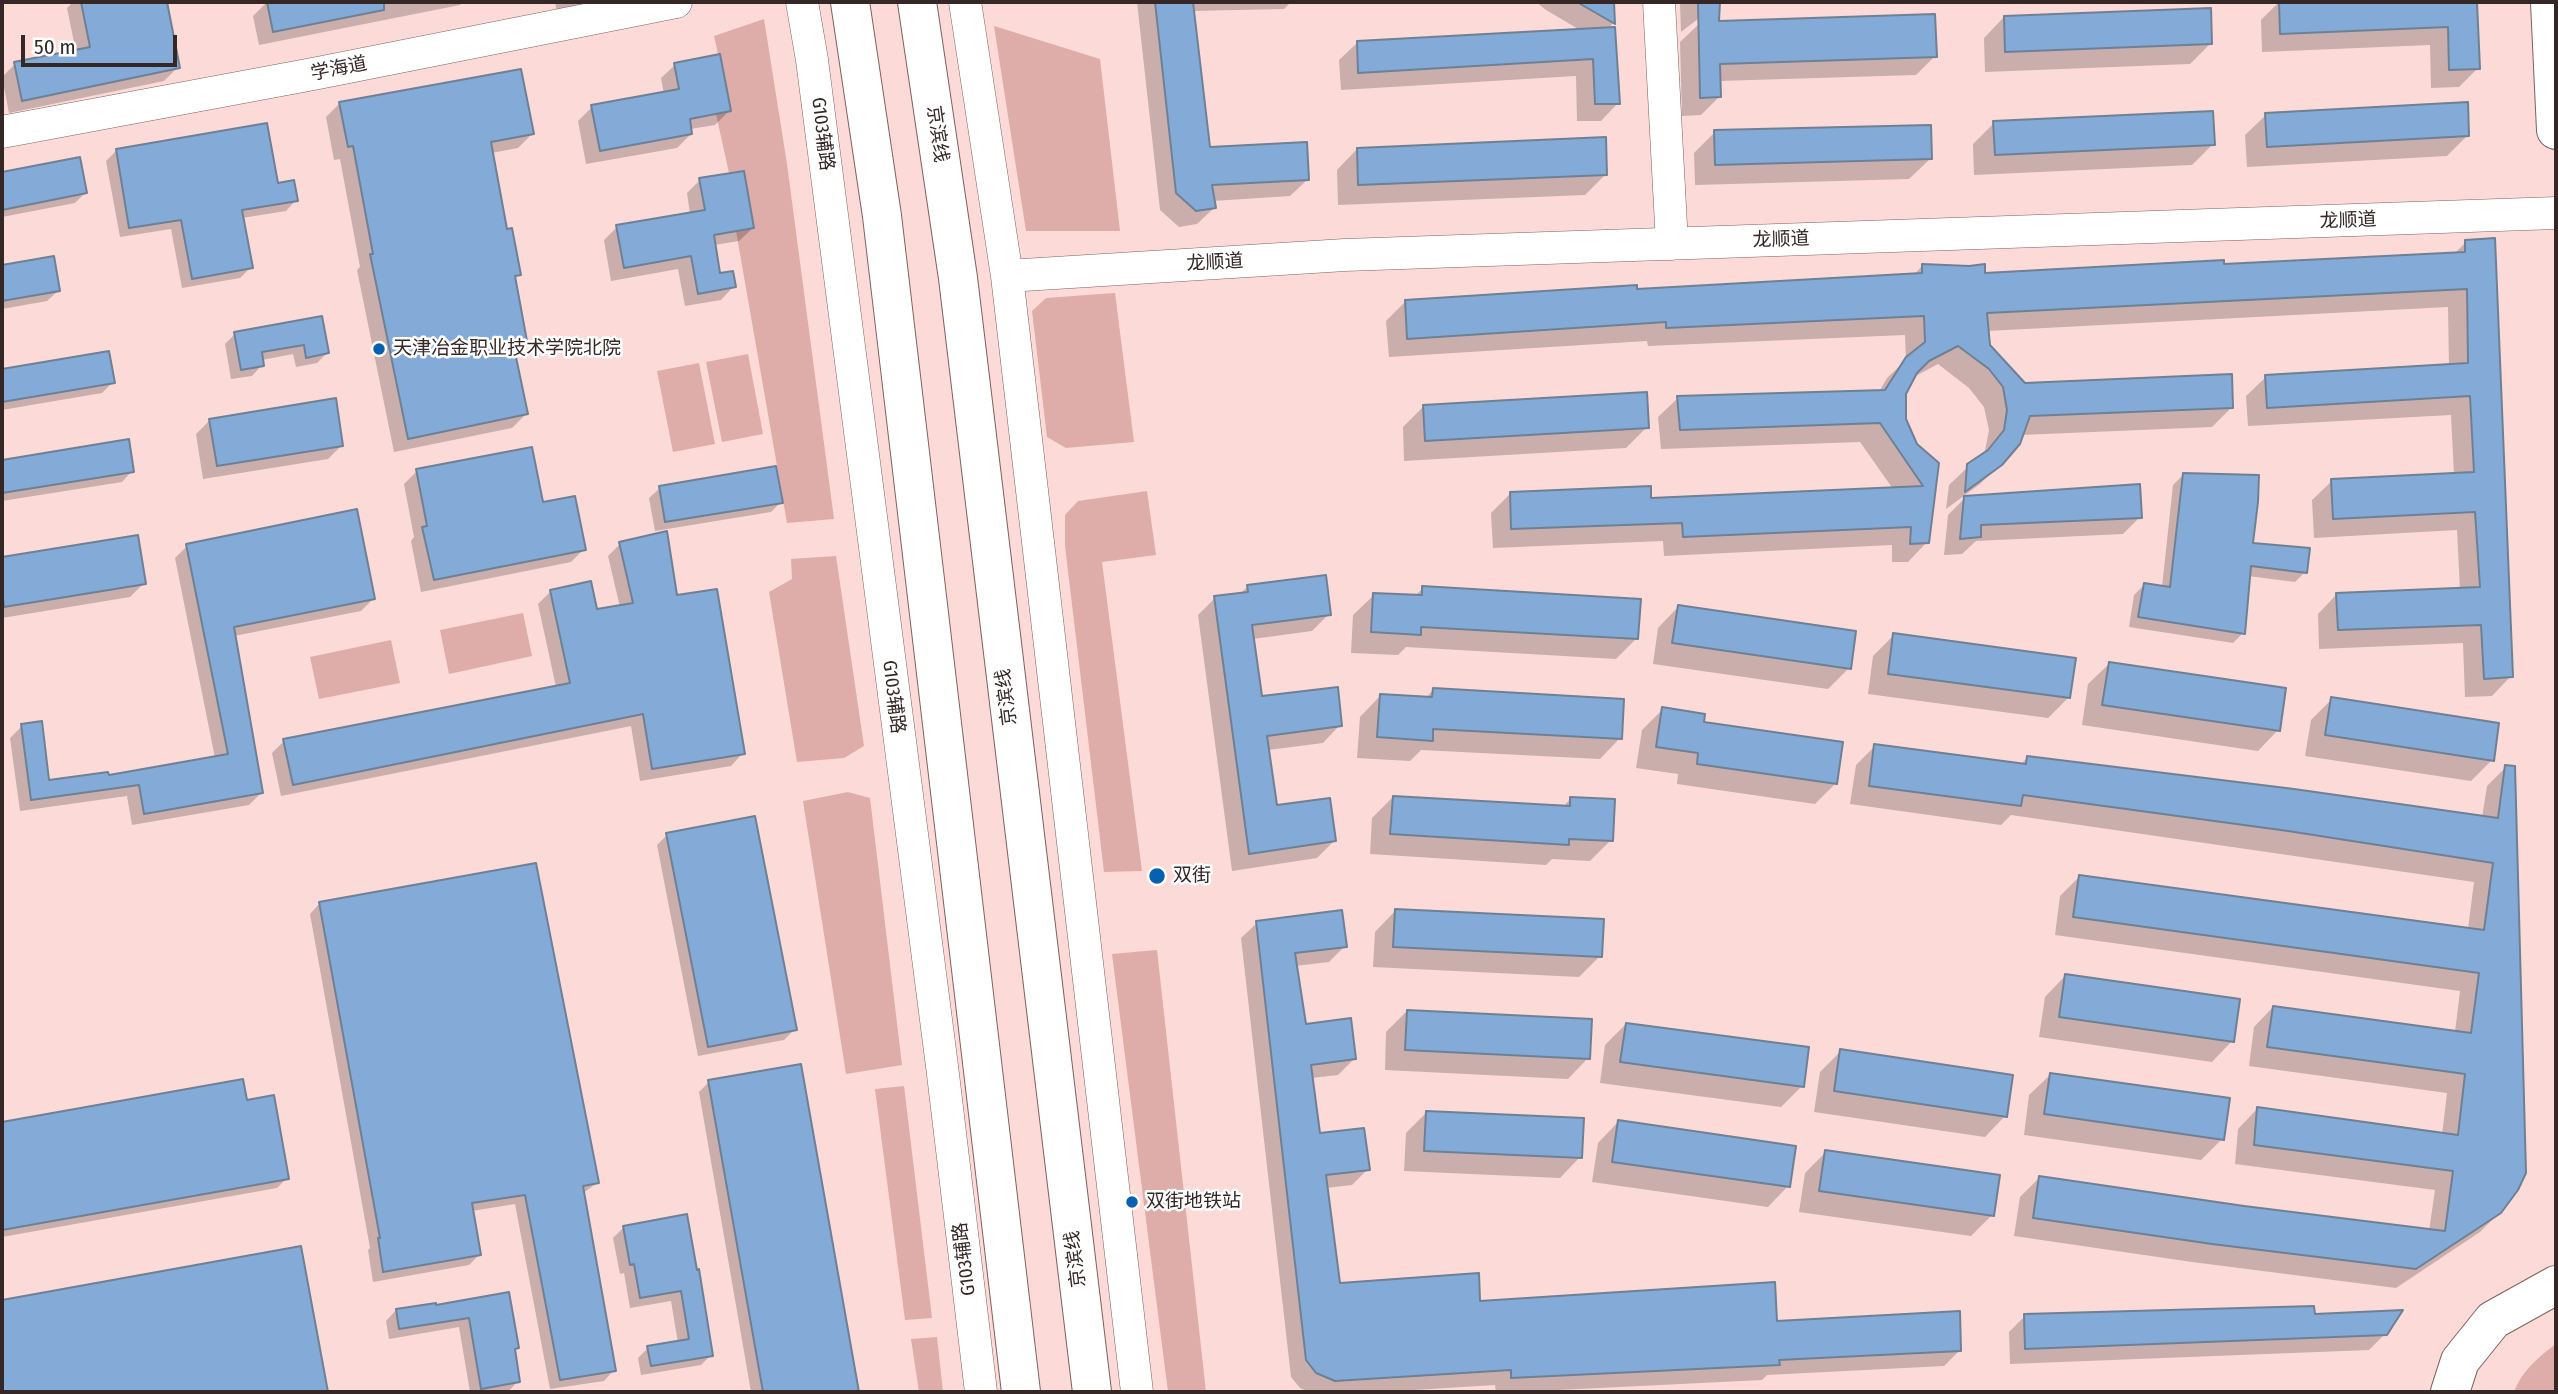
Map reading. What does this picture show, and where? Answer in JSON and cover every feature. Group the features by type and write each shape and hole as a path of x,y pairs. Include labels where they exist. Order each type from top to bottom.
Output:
{"main road":[{"path":"850,2 882,216 1021,1392"},
{"name":"京滨线","path":"917,2 958,278 1092,1392"},
{"path":"2550,2 2556,130"},
{"path":"2450,1392 2460,1361 2493,1320 2556,1285"}],"street":[{"name":"学海道","path":"2,132 676,2"},
{"name":"G103辅路","path":"802,2 812,60 940,1052 981,1392"},
{"path":"812,60 818,2"},
{"path":"965,2 1007,276 1137,1392"},
{"path":"1659,2 1672,244"},
{"name":"龙顺道","path":"1007,276 1345,255 2556,213"}],"shaded area":[{"path":"764,19 787,164 834,519 787,523 736,231 754,228 744,171 729,173 716,114 731,111 714,36"},
{"path":"994,26 1100,59 1120,231 1026,231"},
{"path":"1115,293 1134,442 1066,448 1047,437 1032,311 1046,298"},
{"path":"748,354 763,434 722,442 706,362"},
{"path":"699,363 715,444 673,452 657,371"},
{"path":"1147,491 1156,555 1102,562 1142,871 1104,872 1065,546 1065,515 1078,501"},
{"path":"836,556 864,746 844,758 797,762 769,592 792,579 791,559"},
{"path":"523,613 532,656 449,674 440,630"},
{"path":"391,640 400,683 319,699 310,657"},
{"path":"848,792 870,798 902,1065 846,1074 803,801"},
{"path":"1157,950 1206,1392 1168,1392 1112,954"},
{"path":"904,1086 932,1318 905,1320 875,1089"},
{"path":"937,1337 943,1392 919,1392 911,1339"},
{"path":"2556,1344 2556,1392 2514,1392 2531,1365"}],"building":[{"path":"81,2 167,2 180,68 22,101 14,62 90,47"},
{"path":"267,2 384,2 384,10 273,32"},
{"path":"1155,2 1193,2 1210,147 1307,142 1309,180 1212,185 1216,208 1196,211 1176,193"},
{"path":"1577,2 1614,2 1615,24"},
{"path":"1698,2 1720,2 1719,21 1935,14 1937,57 1720,64 1721,97 1700,98"},
{"path":"2279,2 2477,2 2480,69 2449,70 2448,27 2280,34"},
{"path":"2211,8 2212,44 2005,52 2004,16"},
{"path":"1615,27 1620,104 1595,104 1593,59 1358,73 1357,41"},
{"path":"720,54 731,111 690,119 692,134 600,151 591,105 679,89 674,63"},
{"path":"521,69 534,134 491,142 507,229 512,228 521,275 515,276 527,341 513,343 528,414 408,439 370,254 373,254 353,146 348,147 339,102"},
{"path":"2468,102 2469,136 2267,147 2265,113"},
{"path":"2213,111 2215,145 1995,155 1993,121"},
{"path":"267,123 278,183 294,180 298,201 242,210 253,268 192,279 181,220 129,228 116,149"},
{"path":"1931,125 1932,159 1715,165 1714,130"},
{"path":"1606,137 1607,175 1358,185 1357,148"},
{"path":"80,157 87,193 2,210 2,172"},
{"path":"744,171 754,228 714,235 720,273 733,271 736,287 698,294 691,256 624,268 616,225 705,210 699,178"},
{"path":"2495,238 2513,677 2484,679 2481,625 2338,630 2336,593 2480,587 2475,512 2333,519 2331,479 2474,472 2470,396 2267,408 2265,375 2468,363 2467,289 1987,313 1990,345 2025,383 2232,374 2233,408 2030,416 2020,444 2002,465 1965,492 1967,464 1988,450 2004,430 2007,410 2003,387 1989,369 1958,346 1929,361 1917,373 1906,394 1906,419 1917,444 1939,463 1929,543 1910,544 1911,527 1683,537 1682,523 1511,529 1510,492 1651,486 1651,498 1923,486 1880,423 1680,430 1677,396 1885,390 1906,357 1925,342 1924,316 1666,328 1666,322 1407,339 1405,300 1637,285 1637,289 1922,273 1922,264 1985,264 1985,273 2224,260 2224,264 2465,252 2465,240"},
{"path":"54,256 60,291 2,301 2,265"},
{"path":"322,316 329,353 306,358 304,345 262,352 264,366 241,370 234,332"},
{"path":"109,351 115,383 2,402 2,369"},
{"path":"1647,392 1649,428 1425,441 1423,405"},
{"path":"336,398 343,446 217,466 209,419"},
{"path":"129,439 134,472 2,493 2,460"},
{"path":"532,447 543,502 575,496 586,550 434,580 422,527 427,526 416,469"},
{"path":"776,466 783,503 665,522 659,486"},
{"path":"2183,473 2259,475 2253,543 2310,548 2307,573 2251,566 2245,634 2138,617 2144,583 2170,587"},
{"path":"2140,484 2142,518 1981,525 1981,537 1960,539 1964,496"},
{"path":"357,509 375,599 234,627 263,793 144,814 139,785 31,800 21,724 42,721 49,780 108,772 109,775 228,754 186,544"},
{"path":"667,531 677,595 717,589 745,754 652,769 643,714 293,785 283,739 570,683 550,590 591,581 597,609 633,603 619,542"},
{"path":"138,535 146,584 4,607 2,557"},
{"path":"1326,575 1331,615 1252,625 1262,696 1338,687 1342,726 1267,736 1277,805 1330,798 1336,841 1249,854 1214,596 1248,592 1247,585"},
{"path":"1422,586 1641,599 1638,639 1421,627 1421,635 1371,632 1373,593 1422,595"},
{"path":"1678,605 1856,631 1851,669 1672,643"},
{"path":"1893,633 2076,658 2070,698 1888,674"},
{"path":"2109,662 2286,688 2280,731 2102,705"},
{"path":"1433,688 1624,699 1622,739 1433,729 1433,741 1377,737 1380,694 1432,697"},
{"path":"2331,697 2499,723 2494,761 2325,735"},
{"path":"1662,707 1705,714 1704,722 1843,742 1837,784 1697,764 1698,753 1656,747"},
{"path":"1874,744 2026,764 2027,756 2294,789 2498,818 2505,765 2515,766 2526,1173 2518,1190 2501,1213 2416,1269 2212,1244 2033,1218 2039,1176 2244,1206 2445,1231 2453,1171 2254,1145 2257,1107 2458,1135 2465,1074 2267,1047 2273,1006 2471,1033 2479,973 2073,917 2079,875 2484,930 2493,863 2288,831 2023,795 2021,806 1869,786"},
{"path":"1393,796 1570,806 1570,797 1615,799 1613,841 1569,839 1569,845 1390,834"},
{"path":"755,816 797,1030 708,1047 666,833"},
{"path":"536,863 599,1183 583,1186 616,1371 560,1380 525,1195 472,1203 481,1255 383,1272 380,1238 319,902"},
{"path":"1395,909 1604,919 1602,957 1393,947"},
{"path":"1342,910 1347,947 1295,953 1306,1024 1351,1018 1356,1059 1311,1065 1320,1133 1364,1128 1370,1170 1326,1175 1340,1283 1479,1273 1480,1301 1775,1282 1777,1321 1960,1311 1961,1351 1779,1360 1780,1365 1511,1378 1511,1370 1335,1381 1316,1373 1306,1360 1256,921"},
{"path":"2065,974 2240,999 2234,1042 2059,1017"},
{"path":"1407,1010 1592,1019 1590,1059 1405,1050"},
{"path":"1626,1023 1809,1047 1804,1087 1620,1062"},
{"path":"1840,1049 2013,1075 2007,1117 1834,1091"},
{"path":"801,1064 859,1392 763,1392 708,1080"},
{"path":"2050,1073 2230,1098 2224,1140 2044,1114"},
{"path":"243,1079 247,1100 274,1095 289,1179 2,1230 2,1122"},
{"path":"1426,1111 1584,1118 1582,1158 1424,1151"},
{"path":"1618,1120 1796,1146 1790,1187 1612,1162"},
{"path":"1825,1150 2000,1175 1994,1216 1819,1191"},
{"path":"687,1214 713,1356 651,1366 647,1346 689,1339 681,1291 640,1298 634,1264 630,1265 623,1226"},
{"path":"301,1246 328,1392 2,1392 2,1300"},
{"path":"509,1292 519,1348 515,1349 520,1382 481,1389 469,1318 399,1329 396,1309"},
{"path":"2314,1306 2315,1314 2403,1310 2387,1335 2025,1349 2024,1314"}],"place":[{"name":"天津冶金职业技术学院北院","path":"379,349"},
{"name":"双街","path":"1157,876"},
{"name":"双街地铁站","path":"1132,1202"}]}
